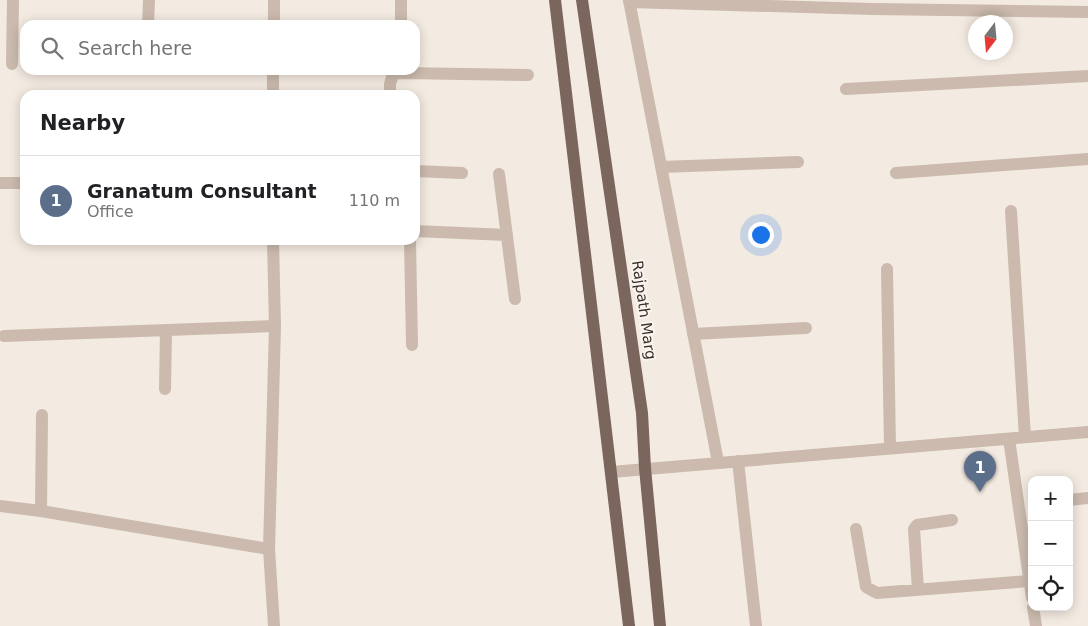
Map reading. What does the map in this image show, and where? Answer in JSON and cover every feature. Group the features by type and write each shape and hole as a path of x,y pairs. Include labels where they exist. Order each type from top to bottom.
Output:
{"main road":[{"path":"555,0 629,626"},
{"name":"Rajpath Marg","path":"582,0 642,413 645,468 660,626"}],"street":[{"path":"12,64 13,0"},
{"path":"148,20 149,0"},
{"path":"274,0 274,20"},
{"path":"401,0 401,20"},
{"path":"718,462 629,1 1080,8"},
{"path":"420,72 528,75"},
{"path":"272,75 273,90"},
{"path":"390,90 393,75"},
{"path":"846,89 1088,76"},
{"path":"896,173 1088,160"},
{"path":"661,167 798,162"},
{"path":"420,171 462,173"},
{"path":"498,174 515,299"},
{"path":"0,183 20,183"},
{"path":"1011,212 1026,437"},
{"path":"420,231 507,235"},
{"path":"273,245 275,326 269,549 274,626"},
{"path":"410,245 412,345"},
{"path":"887,269 890,448"},
{"path":"4,336 275,326"},
{"path":"693,334 806,328"},
{"path":"165,389 166,330"},
{"path":"41,510 42,414"},
{"path":"611,472 1088,432"},
{"path":"1009,439 1028,569"},
{"path":"738,461 756,626"},
{"path":"1073,500 1088,498"},
{"path":"1018,504 1028,503"},
{"path":"0,506 41,510 269,549"},
{"path":"918,590 914,529 917,525 952,520"},
{"path":"856,529 866,587 877,593 1028,582"},
{"path":"1034,611 1036,626"}],"place":[{"name":"Granatum Consultant","path":"980,492"}]}
